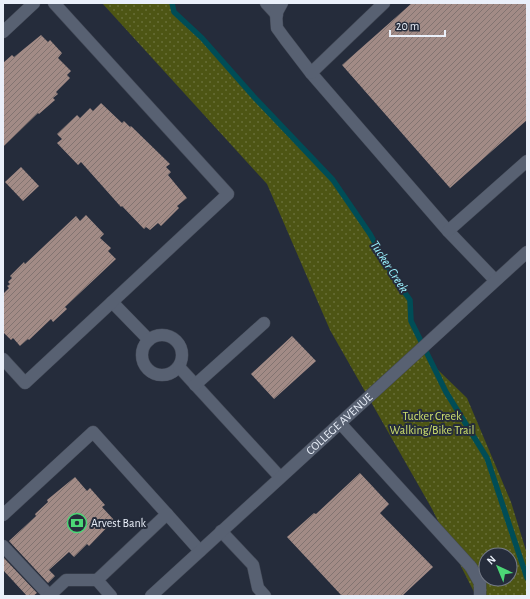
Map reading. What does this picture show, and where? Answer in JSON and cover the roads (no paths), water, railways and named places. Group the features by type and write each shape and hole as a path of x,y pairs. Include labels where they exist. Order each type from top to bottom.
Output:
{"street":[{"path":"3,32 34,3"},
{"path":"3,359 25,383 228,194 54,3"},
{"path":"266,3 277,15"},
{"path":"282,3 277,15 278,28 312,73 448,231 495,280"},
{"path":"312,73 384,3"},
{"path":"448,231 527,161"},
{"name":"COLLEGE AVENUE","path":"150,596 527,252"},
{"path":"112,302 149,340"},
{"path":"195,384 264,323"},
{"path":"168,335 178,342 183,355 179,367 174,371 163,375 151,372 147,368 142,356 145,345 155,336 168,335"},
{"path":"179,367 280,477"},
{"path":"340,423 471,567 480,583 480,596"},
{"path":"3,515 93,432 200,551"},
{"path":"3,546 49,596 66,580 97,580 167,514"},
{"path":"221,531 252,565 258,588 265,596"},
{"path":"97,580 111,596"}],"waterway":[{"name":"Tucker Creek","path":"172,3 174,12 202,38 254,97 333,180 370,234 395,279 410,300 411,321 446,392 487,458 527,578"}],"place":[{"name":"Arvest Bank","path":"77,523"}],"park label":[{"name":"Tucker Creek Walking/Bike Trail","path":"432,423"}]}
